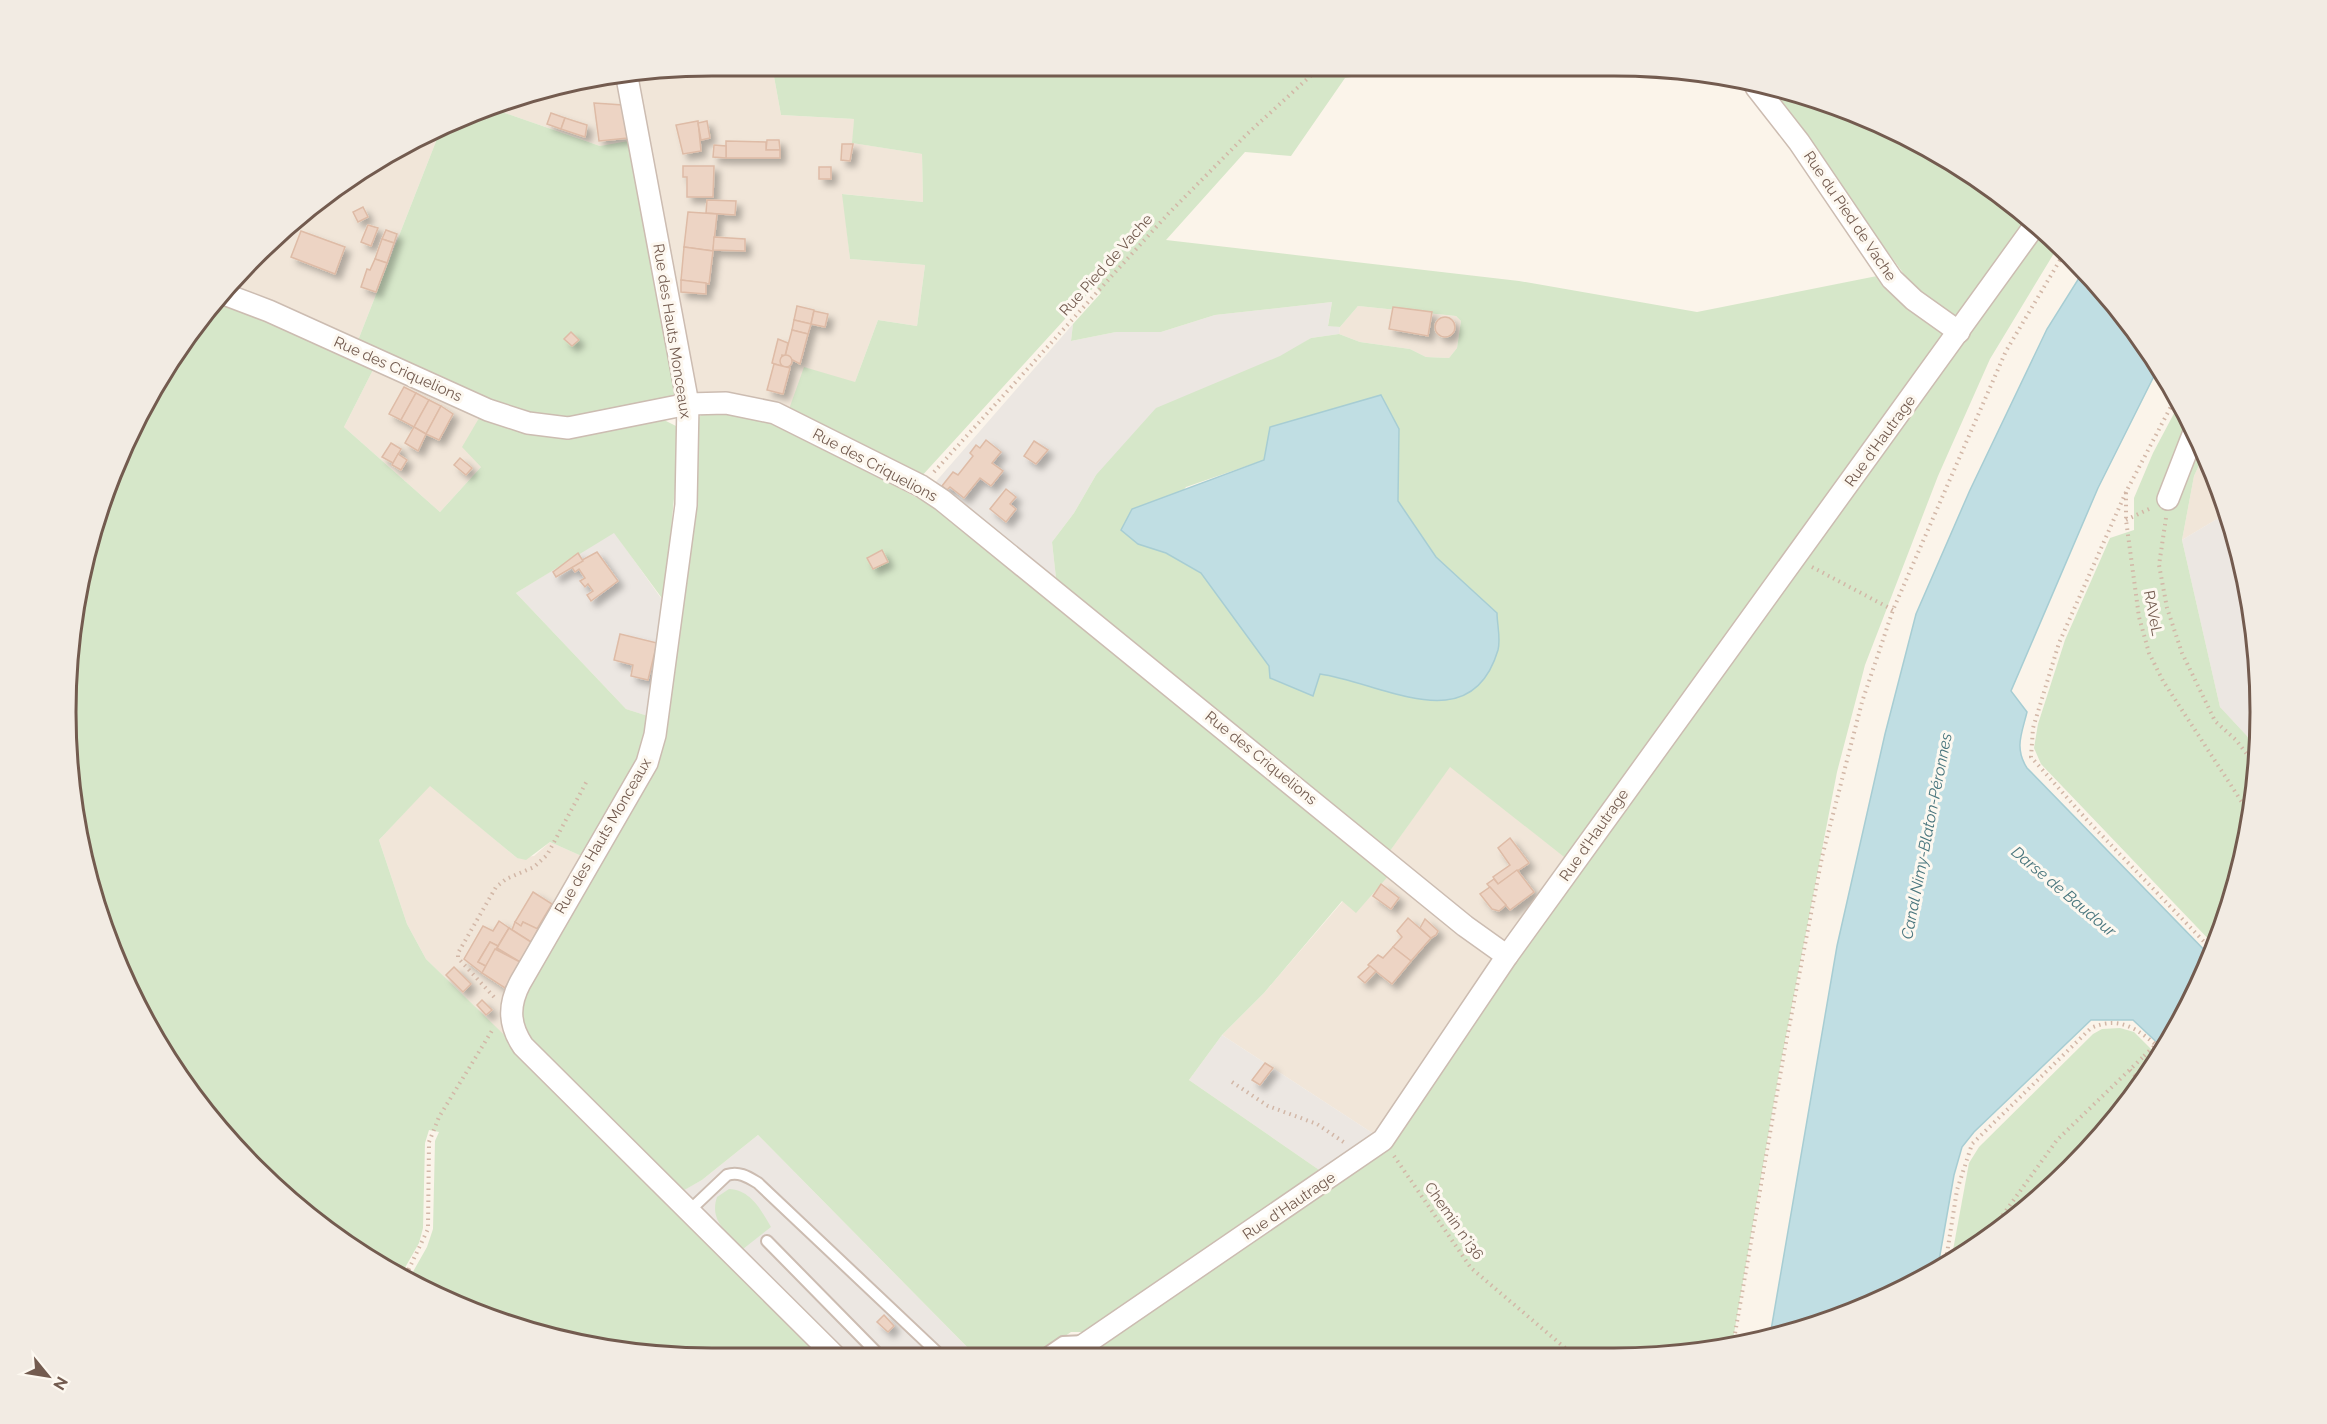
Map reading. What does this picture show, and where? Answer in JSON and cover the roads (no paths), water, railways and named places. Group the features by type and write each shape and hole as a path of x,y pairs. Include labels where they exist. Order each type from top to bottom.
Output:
{"street":[{"name":"Rue des Hauts Monceaux","path":"628,82 688,404 686,505 655,735 647,763 520,983 513,996 510,1014 516,1036 523,1046 689,1211"},
{"name":"Rue du Pied de Vache","path":"1762,94 1799,142 1892,279 1914,300 1959,332"},
{"name":"Rue d'Hautrage","path":"1079,1348 1363,1156 1383,1140 1507,956 2031,231"},
{"name":"Rue des Criquelions","path":"231,297 269,311 488,410 528,423 568,428 688,404 726,403 775,413 921,486 942,500 1465,926 1507,956"},
{"path":"2168,500 2190,442"},
{"path":"689,1211 827,1348"}],"lane":[{"path":"689,1211 727,1174 740,1174 749,1178 783,1206 933,1348"},
{"path":"767,1241 872,1348"},
{"path":"1054,1348 1063,1342 1091,1340"}],"water":[{"path":"2079,278 2119,325 2154,376 2098,488 2011,691 2027,712 2020,740 2021,754 2027,768 2204,950 2185,993 2157,1043 2133,1020 2091,1020 1974,1132 1962,1147 1954,1175 1939,1258 1896,1282 1858,1299 1819,1314 1771,1328 1837,946 1885,734 1916,614 1970,490 2047,329"},
{"path":"1381,395 1399,429 1398,501 1436,557 1497,613 1499,646 1485,678 1468,693 1446,700 1422,700 1320,674 1313,696 1270,678 1269,666 1201,573 1166,553 1138,544 1121,530 1132,509 1264,460 1270,427"}],"water label":[{"name":"Canal Nimy-Blaton-Péronnes","path":"1926,836"},
{"name":"Darse de Baudour","path":"2064,891"}]}
